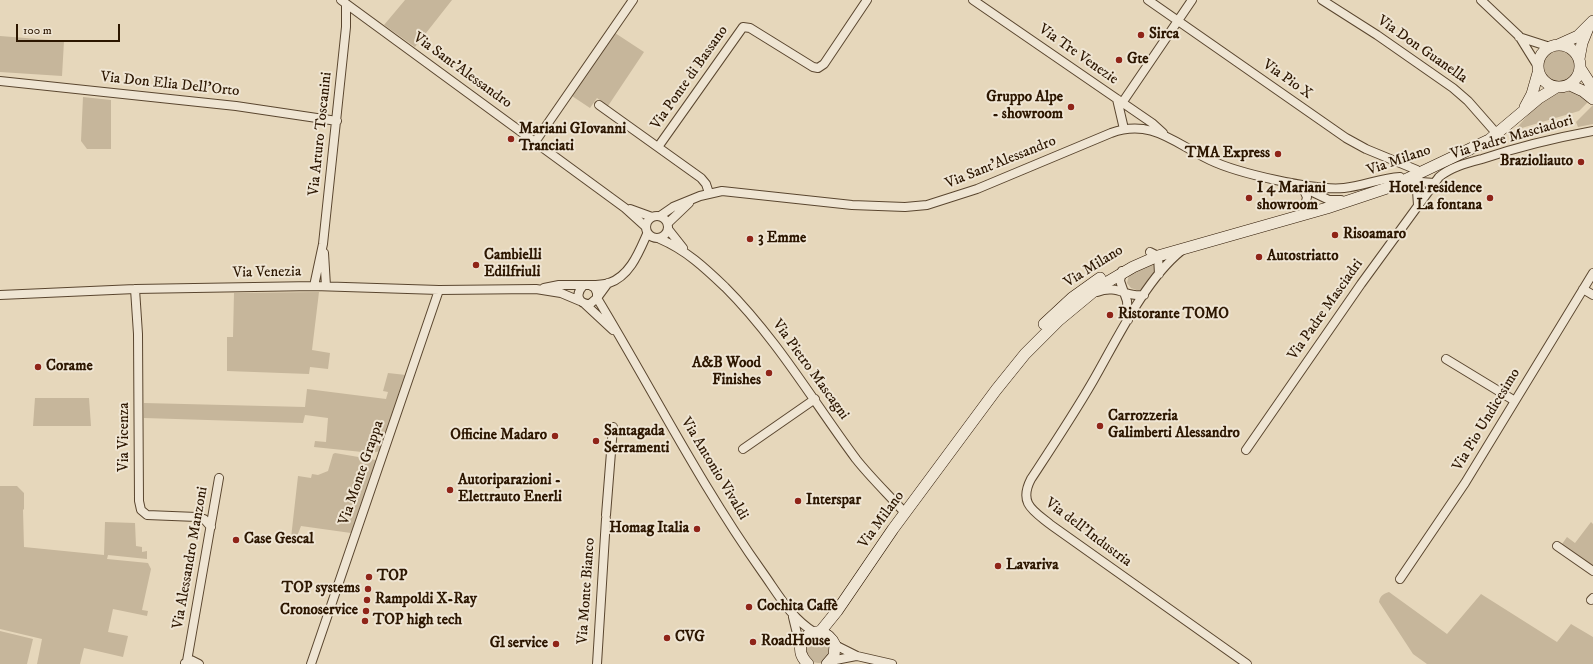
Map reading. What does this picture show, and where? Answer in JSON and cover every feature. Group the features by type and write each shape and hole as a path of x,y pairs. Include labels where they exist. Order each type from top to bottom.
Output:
{"main road":[{"path":"1522,113 1532,94 1541,54 1554,46 1576,37 1591,24"},
{"path":"1570,85 1579,75 1582,43 1591,24"},
{"path":"1554,46 1571,48 1593,88"},
{"path":"1538,69 1545,83 1555,88"},
{"path":"1442,161 1485,142 1497,134 1542,96 1555,88 1570,85 1583,91 1593,99"},
{"name":"Via Milano","path":"796,664 803,640 817,632 837,612 906,513 996,390 1021,352 1060,309 1102,276 1150,255 1305,206 1405,180 1417,170 1442,161"},
{"name":"Via Milano","path":"996,390 1040,339 1088,296 1150,255 1183,249 1371,194 1383,190 1442,161"},
{"path":"829,662 834,656 837,612"},
{"path":"817,632 832,639 835,645"},
{"path":"800,650 803,659 808,664"}],"street":[{"path":"535,142 633,0"},
{"name":"Via Ponte di Bassano","path":"658,147 742,27 750,28 813,67 818,68 824,64 867,0"},
{"name":"Via Tre Venezie","path":"973,0 1155,125 1165,135"},
{"name":"Via Pio X","path":"1148,0 1346,138 1371,151 1417,170"},
{"path":"1133,110 1135,120 1127,128 1119,101 1192,0"},
{"name":"Via Don Guanella","path":"1322,0 1377,35 1463,95 1497,134"},
{"path":"1480,0 1519,36 1538,69"},
{"name":"Via Sant'Alessandro","path":"344,2 625,208 651,234 666,235 668,226 685,206 700,196"},
{"name":"Via Arturo Toscanini","path":"323,244 346,27 344,2"},
{"path":"346,27 357,12"},
{"path":"1519,36 1554,46"},
{"name":"Via Don Elia Dell'Orto","path":"0,81 240,106 337,121"},
{"path":"599,105 701,178 706,184 709,193"},
{"name":"Via Sant'Alessandro","path":"625,208 656,217 673,207 700,196 709,193 731,192 863,206 927,205 966,193 1127,128 1148,129 1165,135 1221,165 1302,186"},
{"name":"Via Padre Masciadori","path":"1432,186 1444,173 1464,164 1538,142 1590,130"},
{"path":"1383,190 1405,180"},
{"path":"1405,180 1417,191 1418,206"},
{"path":"1302,186 1344,188 1405,180 1432,186"},
{"path":"1302,186 1329,200 1335,201 1371,194"},
{"path":"1302,186 1307,197 1305,206"},
{"name":"Via Padre Masciadri","path":"1246,450 1361,284 1432,186"},
{"path":"597,298 595,288 586,286 579,290 578,296 582,303 594,302 608,284 625,272 651,234 648,221 656,217"},
{"name":"Via Pietro Mascagni","path":"656,217 668,226 684,251"},
{"name":"Via Pietro Mascagni","path":"651,234 684,251 712,274 760,324 861,465 906,513"},
{"path":"314,286 323,244"},
{"path":"323,244 326,286"},
{"path":"1128,320 1159,274 1183,249"},
{"path":"1128,320 1127,304 1120,280 1120,274 1124,268 1150,255 1159,274"},
{"name":"Via Pio Undicesimo","path":"1400,579 1449,508 1593,273"},
{"name":"Via Venezia","path":"0,295 135,289 314,286 439,290 536,289 559,285 586,286 608,284"},
{"name":"Via Vicenza","path":"135,289 138,334 139,501 142,510 147,515 197,517 204,519 211,527"},
{"name":"Via Venezia","path":"536,289 561,293 582,303 620,336"},
{"path":"1088,296 1108,289 1144,295"},
{"path":"1583,289 1593,295"},
{"name":"Via Monte Grappa","path":"311,664 439,290"},
{"name":"Via Antonio Vivaldi","path":"597,298 745,548 791,613"},
{"name":"Via dell'Industria","path":"1128,320 1031,479 1026,494 1027,502 1035,511 1096,558 1247,664"},
{"path":"1446,359 1515,401"},
{"path":"744,449 815,399"},
{"name":"Via Monte Bianco","path":"597,664 613,427"},
{"name":"Via Alessandro Manzoni","path":"191,662 191,644 219,478"},
{"path":"1557,546 1593,571"},
{"path":"791,613 802,624 817,632"},
{"path":"791,613 798,631 800,650"},
{"path":"835,645 857,656 892,664"},
{"path":"829,662 857,656"}],"shaded area":[{"path":"405,0 452,0 415,47 384,25"},
{"path":"612,31 644,52 608,106 597,98 590,108 569,94"},
{"path":"0,36 64,41 62,76 0,72"},
{"path":"1559,51 1570,55 1574,66 1570,77 1559,81 1548,77 1544,66 1548,55"},
{"path":"1570,90 1590,100 1579,111 1515,130 1538,103 1553,94"},
{"path":"83,97 111,100 111,149 87,149 81,141"},
{"path":"1593,105 1593,124 1578,127 1576,122"},
{"path":"1152,263 1157,264 1155,272 1149,283 1139,291 1131,288 1127,283 1129,275"},
{"path":"319,292 312,350 330,353 328,369 310,367 309,374 227,371 227,337 233,337 234,293"},
{"path":"388,373 406,375 380,451 372,453 314,447 315,441 326,442 328,418 305,415 303,423 144,418 144,403 305,407 307,389 386,399 388,392 383,391"},
{"path":"35,398 89,398 91,426 33,426"},
{"path":"335,453 376,460 351,533 301,526 296,539 291,538 298,476 311,478 312,474 318,475 328,471 333,454"},
{"path":"0,486 17,486 24,493 24,547 104,555 105,522 135,523 136,546 142,547 142,552 147,551 147,559 108,555 107,559 148,563 151,569 142,610 148,611 147,616 113,609 108,632 128,636 123,657 84,648 80,664 37,664 42,639 0,629"},
{"path":"1591,522 1593,524 1593,567 1562,544 1567,537 1575,543"},
{"path":"1389,592 1447,634 1481,594 1557,642 1571,624 1593,637 1593,664 1427,664 1413,654 1379,602 1382,596"},
{"path":"0,631 33,639 27,664 0,664"},
{"path":"825,637 832,650 825,662 817,663 810,661 806,657 805,642 809,638"}],"place":[{"name":"Sirca","path":"1141,35"},
{"name":"Gte","path":"1119,60"},
{"name":"Gruppo Alpe - showroom","path":"1071,107"},
{"name":"Mariani GIovanni Tranciati","path":"511,139"},
{"name":"TMA Express","path":"1278,154"},
{"name":"Brazioliauto","path":"1581,162"},
{"name":"I 4 Mariani showroom","path":"1249,198"},
{"name":"Hotel residence La fontana","path":"1490,198"},
{"name":"Risoamaro","path":"1335,235"},
{"name":"3 Emme","path":"750,239"},
{"name":"Autostriatto","path":"1259,257"},
{"name":"Cambielli Edilfriuli","path":"476,265"},
{"name":"Ristorante TOMO","path":"1110,315"},
{"name":"Corame","path":"38,367"},
{"name":"A&B Wood Finishes","path":"769,373"},
{"name":"Carrozzeria Galimberti Alessandro","path":"1100,426"},
{"name":"Officine Madaro","path":"555,436"},
{"name":"Santagada Serramenti","path":"596,441"},
{"name":"Autoriparazioni - Elettrauto Enerli","path":"450,490"},
{"name":"Interspar","path":"798,501"},
{"name":"Homag Italia","path":"697,529"},
{"name":"Case Gescal","path":"236,540"},
{"name":"Lavariva","path":"998,566"},
{"name":"TOP","path":"369,577"},
{"name":"TOP systems","path":"368,589"},
{"name":"Rampoldi X-Ray","path":"367,600"},
{"name":"Cochita Caffè","path":"749,607"},
{"name":"Cronoservice","path":"366,611"},
{"name":"TOP high tech","path":"365,621"},
{"name":"CVG","path":"667,638"},
{"name":"RoadHouse","path":"753,642"},
{"name":"Gl service","path":"556,644"}]}
